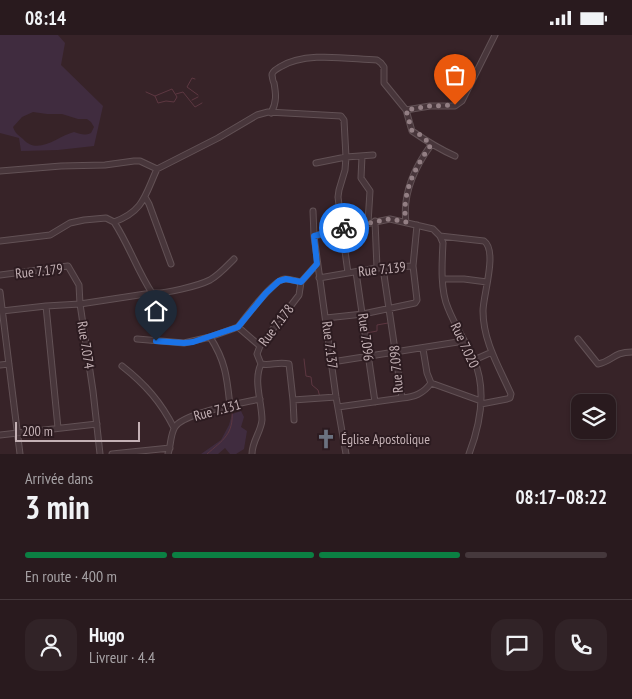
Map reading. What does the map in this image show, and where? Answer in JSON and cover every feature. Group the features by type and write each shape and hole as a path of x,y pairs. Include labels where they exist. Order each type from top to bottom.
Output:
{"street":[{"path":"406,110 430,106 455,105 462,101 495,35"},
{"path":"271,113 275,105 276,93 272,75 274,71 298,59 314,57 377,60 384,67 384,83 406,110 412,131 421,135 431,145 454,156"},
{"path":"114,222 133,213 145,197 157,169 218,138 257,115 271,113 341,116 344,120 346,157 345,170 338,190 338,197 348,273"},
{"path":"406,222 410,181 418,163 431,145"},
{"path":"316,163 346,157 373,155"},
{"path":"362,156 361,178 370,191 368,223"},
{"path":"0,171 61,166 105,165 134,161 140,161 157,169"},
{"path":"145,197 171,264"},
{"name":"Rue 7.137","path":"313,211 317,264 346,454"},
{"path":"0,241 50,235 70,223 106,218 114,222 152,293"},
{"path":"314,236 390,219 433,229 440,236 487,242 490,264 483,312 486,335 511,394 510,397 481,403 431,383 426,373 423,349"},
{"path":"376,221 377,269"},
{"path":"413,266 417,225"},
{"name":"Rue 7.020","path":"440,236 443,243 444,295 448,308 474,360 480,384 481,403 476,433 469,454"},
{"path":"80,304 180,290 212,279 234,259"},
{"name":"Rue 7.178","path":"252,454 253,443 262,419 258,378 261,364 257,354 260,346 299,295 301,282 317,264"},
{"name":"Rue 7.179","path":"0,275 68,266 79,285 80,304"},
{"name":"Rue 7.139","path":"319,278 383,268 413,266 416,302 363,314 326,318"},
{"name":"Rue 7.098","path":"338,407 402,398 383,268"},
{"name":"Rue 7.096","path":"356,272 375,402"},
{"path":"137,339 184,343 210,337 238,327 266,293 279,281 286,279 301,282"},
{"path":"443,279 487,282"},
{"path":"0,292 20,454"},
{"name":"Rue 7.074","path":"2,311 46,305 80,304 100,454"},
{"path":"46,305 58,429"},
{"path":"238,327 260,346"},
{"path":"210,337 219,350 226,368 230,406"},
{"path":"578,339 598,364 602,364 618,353 632,352"},
{"path":"332,362 464,341"},
{"path":"474,360 492,352"},
{"path":"261,364 269,366 275,363 289,364 294,420"},
{"path":"0,365 9,364"},
{"path":"112,454 169,451 174,428 155,396 139,379 122,366"},
{"path":"402,398 419,395 431,383"},
{"path":"293,400 336,397"},
{"name":"Rue 7.131","path":"174,428 181,421 189,417 260,399"},
{"path":"0,435 97,424"}],"shaded area":[{"path":"0,35 58,35 65,43 61,65 103,106 94,146 58,150 21,151 19,138 0,133","holes":["33,112 62,114 78,119 87,119 94,127 89,134 74,132 48,143 35,146 29,144 18,135 13,127 22,117"]},
{"path":"241,411 244,417 241,427 247,431 244,449 236,454 230,454 225,448 218,454 201,454 221,440 229,425 232,414"}],"waterway":[{"path":"195,79 192,78 187,87 198,95"},
{"path":"146,92 155,96 158,103 174,102 177,97 172,89 155,96"},
{"path":"176,94 183,92 195,107 202,103"},
{"path":"192,100 198,97"},
{"path":"367,333 377,331 377,325 388,323"},
{"path":"304,359 306,376 311,377 312,385 318,390 320,397"},
{"path":"207,454 229,431 232,411"}],"way so far":[{"path":"344,228 390,219 406,222 410,181 418,163 431,145 421,135 415,134 412,131 406,110 430,106 455,105"}],"place":[{"name":"Église Apostolique","path":"326,439"}],"route":[{"path":"156,341 193,342 238,327 266,293 279,281 286,279 301,282 317,264 314,236 344,228"}]}
